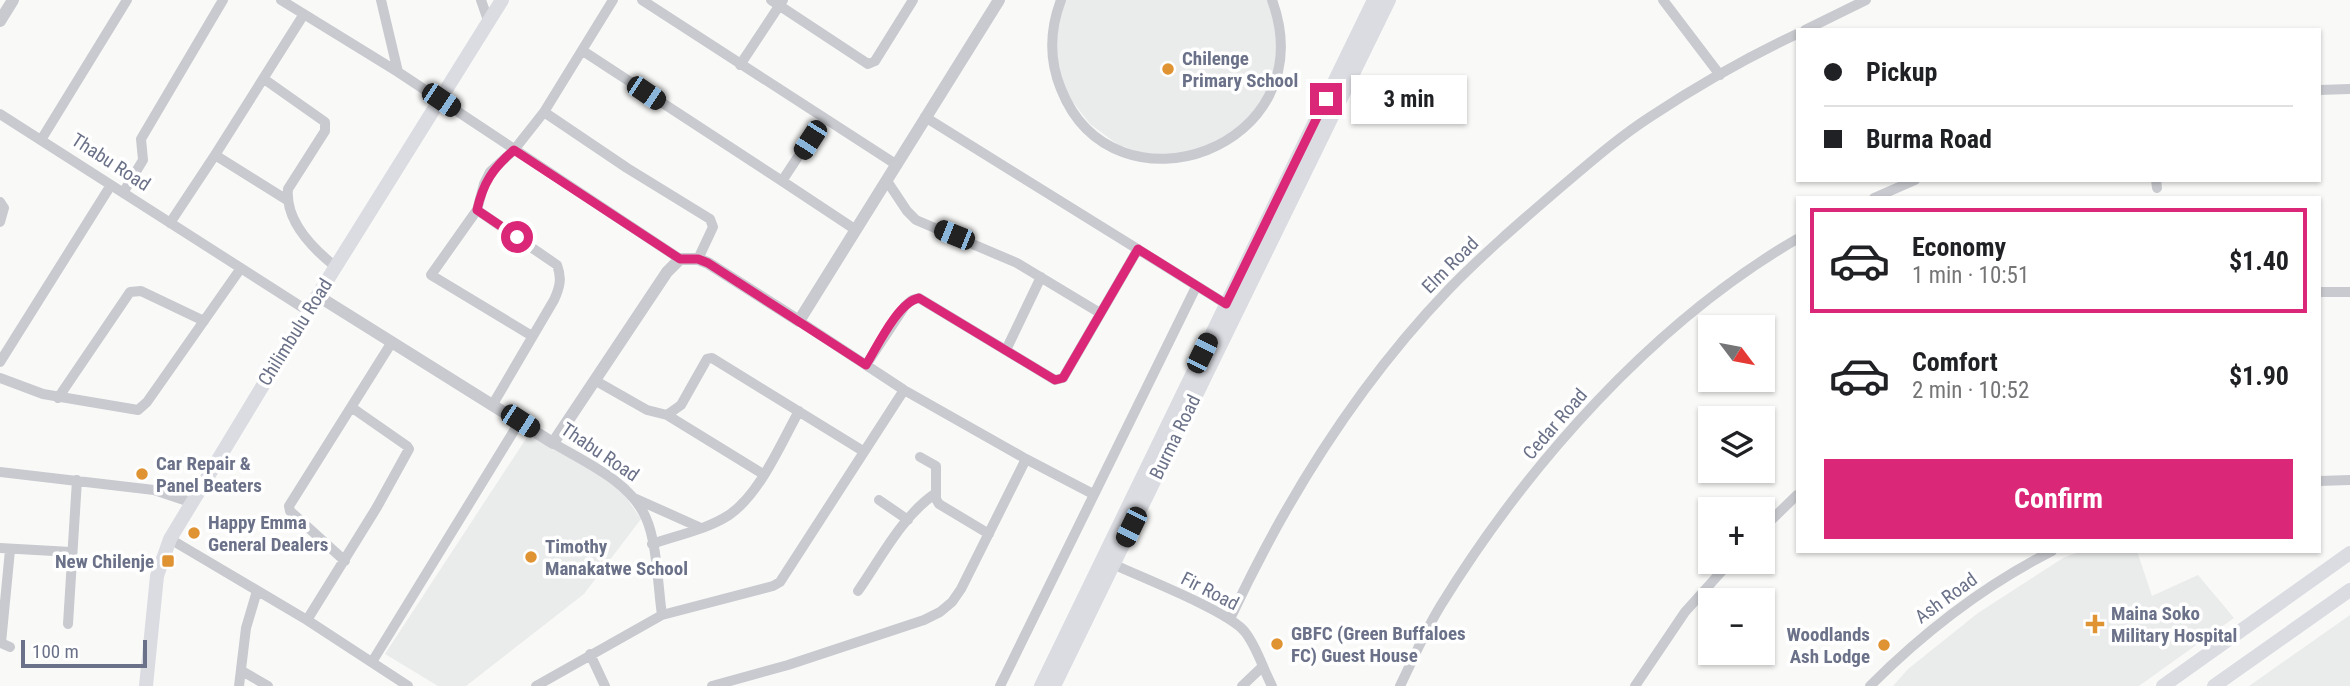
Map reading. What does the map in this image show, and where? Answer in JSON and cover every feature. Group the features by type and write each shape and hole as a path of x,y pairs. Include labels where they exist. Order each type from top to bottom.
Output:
{"main road":[{"name":"Chilimbulu Road","path":"146,686 157,576 170,539 190,502 502,0"},
{"name":"Burma Road","path":"1054,686 1107,561 1226,304 1374,0"},
{"name":"Burma Road","path":"1041,686 1107,561 1389,0"},
{"path":"2163,686 2350,553"},
{"path":"2214,686 2350,590"}],"street":[{"path":"0,21 13,0"},
{"path":"41,140 127,0"},
{"path":"123,192 143,160 141,139 223,0"},
{"path":"281,0 398,72 680,259 698,259 708,263 904,390 1093,494"},
{"path":"381,0 398,72"},
{"path":"481,0 489,23"},
{"path":"532,336 431,275 477,210 484,184 491,172 514,150 544,112 613,0"},
{"path":"642,0 897,165"},
{"path":"740,65 778,2 868,64 872,64 913,0"},
{"path":"799,321 999,0"},
{"path":"1059,1 1053,33 1053,64 1070,107 1090,131 1116,148 1145,158 1176,159 1206,152 1234,137 1256,115 1272,88 1280,58 1279,27 1272,0"},
{"path":"1663,0 1720,75"},
{"path":"1809,28 1866,0"},
{"path":"170,223 304,14"},
{"name":"Elm Road","path":"1230,620 1264,549 1321,454 1414,327 1480,258 1583,168 1648,118 1796,35"},
{"path":"583,51 856,230"},
{"path":"264,79 321,117 326,126 293,179 287,200 312,246 336,267"},
{"path":"2321,90 2350,89"},
{"path":"544,112 709,219 713,227 698,259"},
{"name":"Thabu Road","path":"0,114 308,311"},
{"path":"925,117 1226,304"},
{"path":"782,181 823,119"},
{"path":"215,155 287,200"},
{"path":"887,181 916,220 996,253 1041,276 1100,313"},
{"path":"1879,196 1910,182"},
{"path":"0,362 111,185"},
{"path":"0,202 4,208 0,222"},
{"path":"477,210 556,265 561,275 560,287 493,404"},
{"name":"Cedar Road","path":"1400,686 1440,607 1515,497 1561,440 1594,404 1681,323 1767,257 1796,240"},
{"path":"866,365 898,315 912,300 919,298 1059,380 1063,378 1138,249"},
{"path":"553,443 667,272 680,259"},
{"path":"0,378 58,398 138,410 147,402 241,268"},
{"path":"1006,350 1041,276"},
{"path":"1000,686 1196,287"},
{"path":"58,398 130,292 141,291 204,321"},
{"path":"2321,292 2350,292"},
{"name":"Thabu Road","path":"318,296 614,480 634,498 645,515 652,544 662,615"},
{"path":"345,561 290,511 289,506 392,342"},
{"path":"667,415 681,405 709,358 863,451"},
{"path":"596,381 647,410 667,415 763,474"},
{"path":"536,686 662,615 780,582 904,390"},
{"path":"307,620 345,561 409,449 351,407"},
{"path":"652,544 701,528 730,514 745,500 763,474 799,411"},
{"path":"372,662 520,421"},
{"path":"920,457 936,466 936,493 939,504 989,534"},
{"path":"712,686 878,635 940,612 961,589 1026,459"},
{"path":"0,472 154,490 190,502"},
{"path":"68,624 77,480"},
{"path":"2321,481 2350,480"},
{"path":"858,591 908,520 921,504 936,493"},
{"path":"1775,516 1796,496"},
{"path":"634,498 701,528"},
{"path":"879,500 908,520"},
{"path":"170,539 307,620 406,686"},
{"path":"10,647 1,643 5,549 71,552"},
{"name":"Ash Road","path":"1870,686 1937,626 2006,577 2048,553"},
{"name":"Fir Road","path":"1107,561 1230,620 1244,631 1272,686"},
{"path":"1635,686 1685,612 1719,574"},
{"path":"239,686 246,628 257,591"},
{"path":"590,654 605,686"},
{"path":"1242,686 1262,667"},
{"path":"242,671 268,686"}],"shaded area":[{"name":"Chilenge Primary School","path":"1062,0 1275,0 1281,27 1282,51 1276,86 1225,143 1200,158 1159,160 1117,144 1090,124 1065,92 1051,48"},
{"name":"Timothy Manakatwe School","path":"531,431 619,487 641,519 584,594 466,686 438,686 385,654"},
{"name":"Maina Soko Military Hospital","path":"2076,553 2138,553 2152,596 2198,575 2234,618 2139,686 1893,686 1908,669 1978,613 2063,558"},
{"path":"2350,615 2350,686 2249,686"}],"place":[{"name":"Chilenge Primary School","path":"1168,69"},
{"name":"Car Repair & Panel Beaters","path":"142,474"},
{"name":"Happy Emma General Dealers","path":"194,533"},
{"name":"Timothy Manakatwe School","path":"531,557"},
{"name":"New Chilenje","path":"168,561"},
{"name":"Maina Soko Military Hospital","path":"2095,624"},
{"name":"GBFC (Green Buffaloes FC) Guest House","path":"1277,644"},
{"name":"Woodlands Ash Lodge","path":"1884,645"}],"route":[{"path":"517,237 477,210 480,194 491,172 514,150 680,259 698,259 708,263 866,365 905,306 919,298 1059,380 1063,378 1138,249 1226,304 1326,99"}]}
